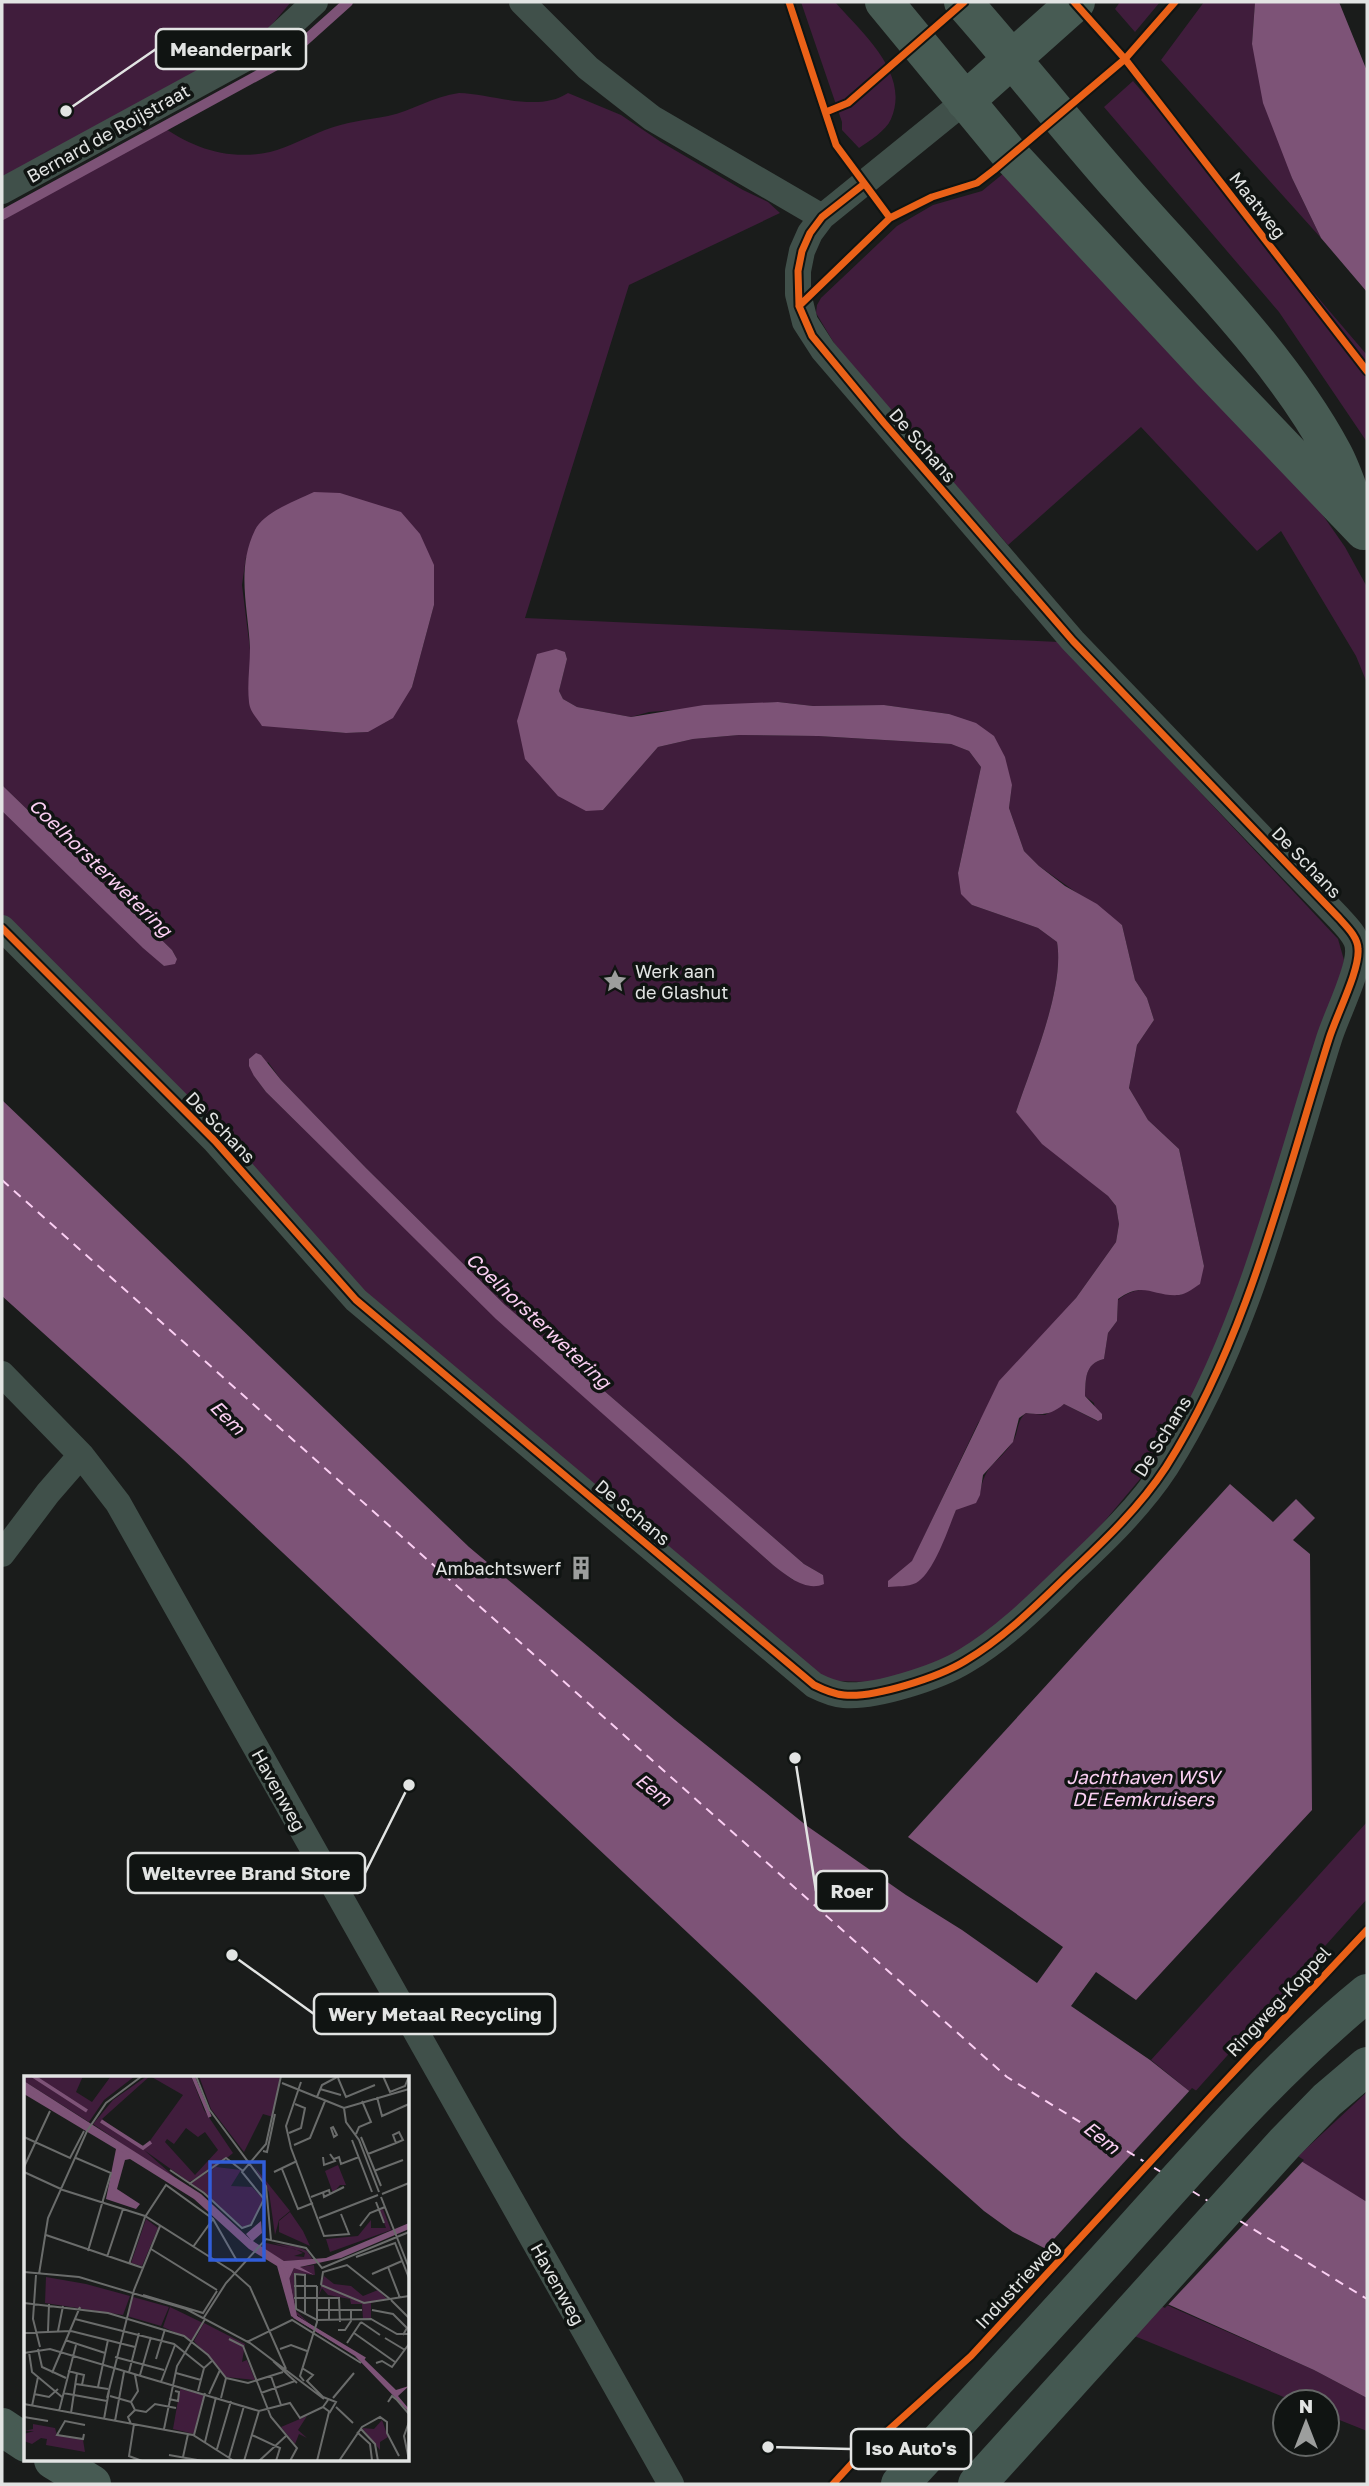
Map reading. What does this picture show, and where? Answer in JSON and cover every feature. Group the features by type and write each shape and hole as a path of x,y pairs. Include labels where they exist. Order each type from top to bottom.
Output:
{"main road":[{"path":"884,2 1011,156 1366,534"},
{"path":"963,2 1013,59 1058,117 1248,332 1293,390 1334,454 1366,534"},
{"path":"965,101 1076,2"},
{"path":"900,2484 1088,2281 1239,2112 1306,2045 1367,1993"},
{"path":"976,2484 1285,2143 1327,2100 1367,2066"},
{"path":"2,2427 24,2442"},
{"path":"56,2462 92,2484"}],"street":[{"name":"Bernard de Roijstraat","path":"2,191 250,56 275,39 315,2"},
{"path":"522,2 588,68 640,110 693,145 822,218"},
{"name":"De Schans","path":"2,928 215,1141 356,1300 814,1685 829,1692 858,1695 933,1676 977,1654 1035,1607 1121,1523 1165,1468 1205,1396 1237,1320 1267,1237 1359,948 1339,918 1073,641 823,350 805,322 798,294 798,271 802,251 810,233 822,218 965,101"},
{"name":"Havenweg","path":"2,1374 81,1455 118,1503 671,2484"},
{"path":"2,1554 81,1455"}],"shaded area":[{"path":"2,2 291,2 259,40 2,181"},
{"path":"801,2 835,2 869,40 889,70 895,102 891,119 881,132 859,148 842,130 842,122"},
{"path":"1120,2 1160,2 1135,32 1115,9"},
{"path":"1204,2 1255,2 1252,44 1292,178 1321,238 1161,60"},
{"path":"1133,81 1367,355 1367,442 1279,312 1104,107"},
{"path":"459,93 543,102 568,93 621,115 661,142 768,202 780,213 629,285 525,618 1059,642 1338,939 1344,960 1339,986 1229,1318 1191,1414 1098,1529 1028,1601 973,1646 931,1669 871,1682 834,1681 810,1671 356,1290 87,999 2,915 2,811 164,966 177,959 172,950 2,785 2,221 159,124 197,146 225,153 255,154 277,150 333,127 397,114","holes":["246,557 434,605 412,687 368,732 296,729 250,649 242,585","565,652 567,659 559,691 563,699 577,707 631,717 649,712 778,702 813,706 884,705 949,714 1012,785 1009,808 1024,851 1039,866 1122,925 1135,980 1147,998 1154,1020 1137,1045 1129,1088 1148,1120 1179,1149 1204,1266 1181,1295 1141,1290 1133,1291 1118,1300 1117,1321 1108,1333 1104,1359 1089,1368 1086,1378 1085,1396 1094,1403 1097,1421 1064,1404 1045,1415 1026,1413 1012,1443 988,1470 980,1494 956,1510 937,1554 897,1575 912,1562 978,1423 1076,1298 1116,1242 1119,1224 1116,1206 1016,1112 1051,1004 1056,982 1057,942 1038,928 972,905 958,873 981,767 969,751 951,744 818,736 739,735 693,739 658,747 603,810 538,654","268,1062 281,1080 366,1168 505,1305 804,1564 823,1575 793,1580 773,1565 497,1319 266,1092 254,1076"]},
{"path":"1004,173 1308,494 1345,547 1367,587 1367,683 1356,656 1281,531 1257,551 1141,427 1008,545 834,343 816,313 821,298 897,226 933,205 982,191"},
{"path":"1367,1822 1367,1899 1193,2094 1151,2060"},
{"path":"1367,2092 1367,2202 1295,2159"},
{"path":"1160,2302 1314,2370 1367,2398 1367,2431 1341,2421 1341,2388 1271,2388 1271,2392 1132,2335"}],"water":[{"path":"1255,2 1339,2 1367,71 1367,292 1321,238 1292,178 1263,103 1252,44"},
{"path":"314,492 340,493 401,512 420,534 434,565 434,605 412,687 393,718 368,732 346,733 262,726 250,706 250,648 245,574 249,545 255,530 266,518 281,507"},
{"path":"556,649 565,652 567,659 559,691 563,699 577,707 631,717 704,705 778,702 813,706 884,705 949,714 976,723 994,736 1005,757 1012,785 1009,808 1024,851 1065,886 1097,904 1122,925 1135,980 1147,998 1154,1020 1137,1045 1129,1088 1148,1120 1179,1149 1204,1266 1200,1284 1179,1295 1142,1290 1127,1293 1118,1299 1117,1321 1108,1333 1104,1359 1089,1368 1086,1378 1085,1396 1102,1414 1102,1419 1098,1421 1064,1404 1051,1412 1026,1413 1019,1418 1013,1442 983,1475 976,1503 956,1510 934,1561 923,1578 916,1583 888,1587 888,1581 912,1561 999,1381 1076,1298 1116,1242 1119,1224 1116,1206 1108,1196 1042,1144 1016,1112 1051,1004 1056,982 1057,942 1038,928 972,905 961,894 958,873 981,767 969,751 951,744 818,736 739,735 693,739 658,747 603,810 586,811 558,796 525,759 517,721 537,654"},
{"path":"2,785 172,950 177,959 175,964 164,966 143,948 2,811"},
{"path":"256,1053 261,1055 281,1080 366,1168 505,1305 804,1564 823,1575 824,1584 804,1584 773,1565 496,1319 266,1092 249,1066 249,1059"},
{"path":"2,1100 469,1547 675,1720 807,1826 1037,1983 1063,1947 908,1837 1230,1484 1273,1522 1296,1499 1315,1518 1293,1540 1310,1554 1312,1810 1136,2000 1096,1972 1071,2006 1150,2060 1193,2094 1367,2202 1367,2398 1314,2370 1052,2252 1013,2232 984,2211 902,2138 754,1995 183,1459 2,1296"}],"pier":[{"path":"1192,2088 1304,2160 1165,2308 1043,2251"}],"waterway":[{"path":"2,215 280,63 348,2"}],"ferry route":[{"path":"2,1180 1007,2077 1161,2172"},
{"path":"1192,2191 1208,2201"},
{"path":"1240,2221 1367,2299"}],"cycle path":[{"path":"789,2 836,145 890,218"},
{"path":"826,112 848,103 964,2"},
{"name":"Maatweg","path":"1074,2 1125,59 1367,371"},
{"path":"799,306 890,218 932,197 977,183 994,170 1125,59 1175,2"},
{"path":"2,928 215,1141 356,1300 814,1685 844,1695 872,1693 906,1685 965,1661 1020,1620 1096,1549 1133,1510 1166,1467 1194,1418 1219,1367 1261,1259 1329,1039 1355,969 1358,949 1354,936 1339,918 1073,641 812,336 799,306 798,271 802,251 810,233 822,217 864,184"},
{"name":"Ringweg-Koppel","path":"833,2484 854,2461 971,2356 1367,1930"}],"place":[{"name":"Meanderpark","path":"66,111"},
{"name":"Werk aan de Glashut","path":"615,981"},
{"name":"Ambachtswerf","path":"581,1568"},
{"name":"Roer","path":"795,1758"},
{"name":"Weltevree Brand Store","path":"409,1785"},
{"name":"Wery Metaal Recycling","path":"232,1955"},
{"name":"Iso Auto's","path":"768,2447"}],"water label":[{"name":"Coelhorsterwetering","path":"101,867"},
{"name":"Coelhorsterwetering","path":"539,1320"},
{"name":"Eem","path":"228,1417"},
{"name":"Jachthaven WSV DE Eemkruisers","path":"1143,1787"},
{"name":"Eem","path":"654,1789"},
{"name":"Eem","path":"1102,2137"}]}
